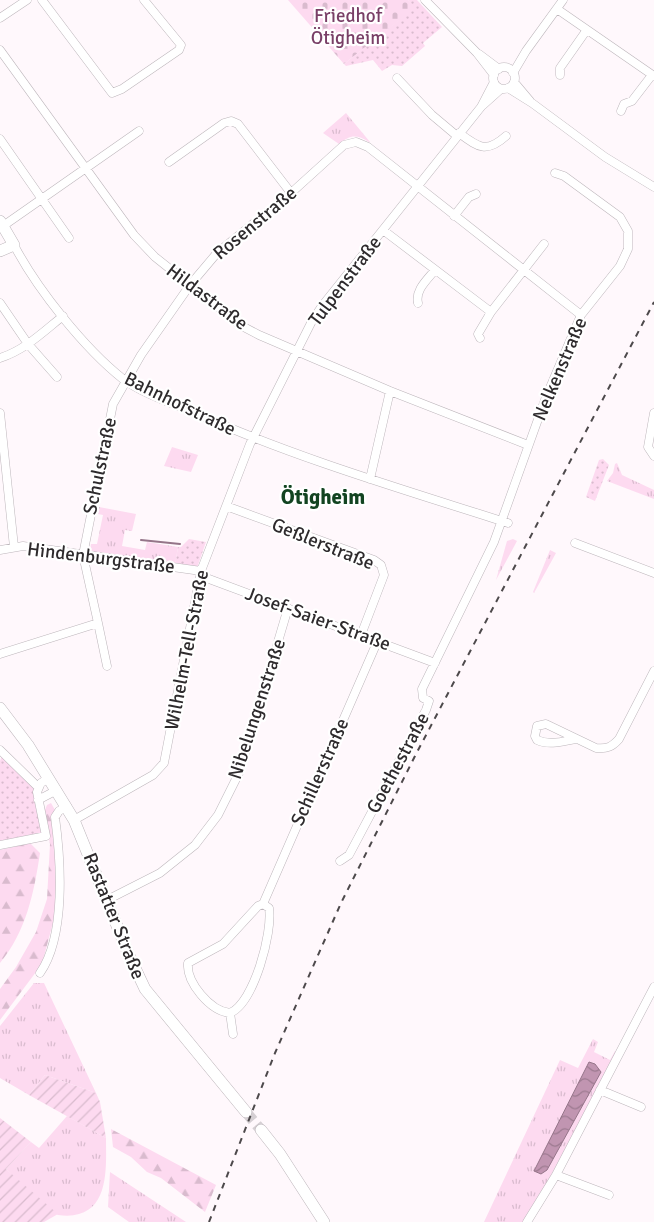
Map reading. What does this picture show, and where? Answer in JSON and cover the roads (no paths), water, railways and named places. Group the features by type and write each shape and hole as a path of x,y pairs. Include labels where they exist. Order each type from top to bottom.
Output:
{"street":[{"path":"1,16 27,0"},
{"path":"42,0 112,94 170,55 181,44 144,0"},
{"path":"424,0 498,74 504,89 532,103 599,154 654,187"},
{"path":"498,74 526,51 558,3 586,31 653,76 632,101 624,104 621,111"},
{"path":"560,75 560,68 586,31"},
{"name":"Hildastraße","path":"0,50 134,235 155,256 240,325 297,352 528,445"},
{"name":"Tulpenstraße","path":"254,439 322,306 458,134 481,107 504,89 514,78 526,51"},
{"path":"498,74 514,78 532,103"},
{"name":"Tulpenstraße","path":"481,107 498,74"},
{"path":"397,78 432,115 478,147 490,147 506,136"},
{"path":"169,162 224,123 231,121 238,124 291,193"},
{"path":"0,251 14,245 2,223 42,199 140,131"},
{"path":"0,139 70,238"},
{"name":"Rosenstraße","path":"125,381 190,285 217,253 350,142 356,142 368,147 416,187"},
{"name":"Nelkenstraße","path":"504,522 528,445 581,315 620,266 628,249 628,231 620,217 564,176 555,173"},
{"path":"416,187 581,315"},
{"path":"454,216 469,197 476,194"},
{"path":"383,230 492,312"},
{"path":"480,338 478,334 492,312 544,244"},
{"name":"Bahnhofstraße","path":"14,245 34,278 63,316 86,343 125,381 254,439 504,522"},
{"path":"418,302 416,296 419,290 435,270"},
{"path":"0,303 28,344 57,377"},
{"path":"0,358 13,354 28,344 63,316"},
{"name":"Schulstraße","path":"83,555 113,404 125,381"},
{"path":"370,479 390,390"},
{"path":"0,413 14,547"},
{"path":"654,414 648,447 654,456"},
{"name":"Wilhelm-Tell-Straße","path":"74,820 153,775 164,763 201,573 254,439"},
{"name":"Geßlerstraße","path":"226,506 374,560 381,566 384,575 360,634"},
{"path":"435,663 504,522"},
{"path":"574,543 654,573"},
{"name":"Hindenburgstraße","path":"0,550 23,546 201,573"},
{"path":"83,555 108,666"},
{"path":"642,569 654,579"},
{"name":"Josef-Saier-Straße","path":"201,573 435,663"},
{"name":"Nibelungenstraße","path":"107,900 160,873 195,845 218,815 239,773 288,608"},
{"path":"0,654 98,624"},
{"name":"Schillerstraße","path":"230,1013 221,1011 202,994 187,972 188,963 223,944 258,906 263,904 378,640"},
{"name":"Goethestraße","path":"340,862 349,855 426,710 429,701 423,698 422,689 435,663"},
{"path":"576,739 542,742 537,740 535,731 537,726 546,724 596,748 606,749 613,746 654,671"},
{"name":"Rastatter Straße","path":"0,708 67,806 145,989 246,1112"},
{"path":"0,750 38,787 38,800 46,836 0,845"},
{"path":"38,787 49,778"},
{"path":"38,800 57,790"},
{"path":"40,973 50,953 61,888 60,858 55,817 58,811 67,806"},
{"path":"233,1034 230,1013 238,1008 244,999 262,960 270,924 269,908 263,904"},
{"path":"527,1222 556,1175 654,987"},
{"path":"600,1090 641,1107"},
{"path":"261,1130 285,1162 324,1222"},
{"path":"556,1175 609,1195"}],"water":[{"path":"589,1062 595,1064 601,1072 547,1170 541,1174 534,1171"}],"waterway":[{"path":"141,540 180,544"}],"tunnel":[{"path":"246,1112 261,1130"}],"railway":[{"path":"209,1222 275,1053 341,903 415,756 654,302"}],"district":[{"name":"Ötigheim","path":"323,497"}],"park label":[{"name":"Friedhof Ötigheim","path":"348,27"}]}
